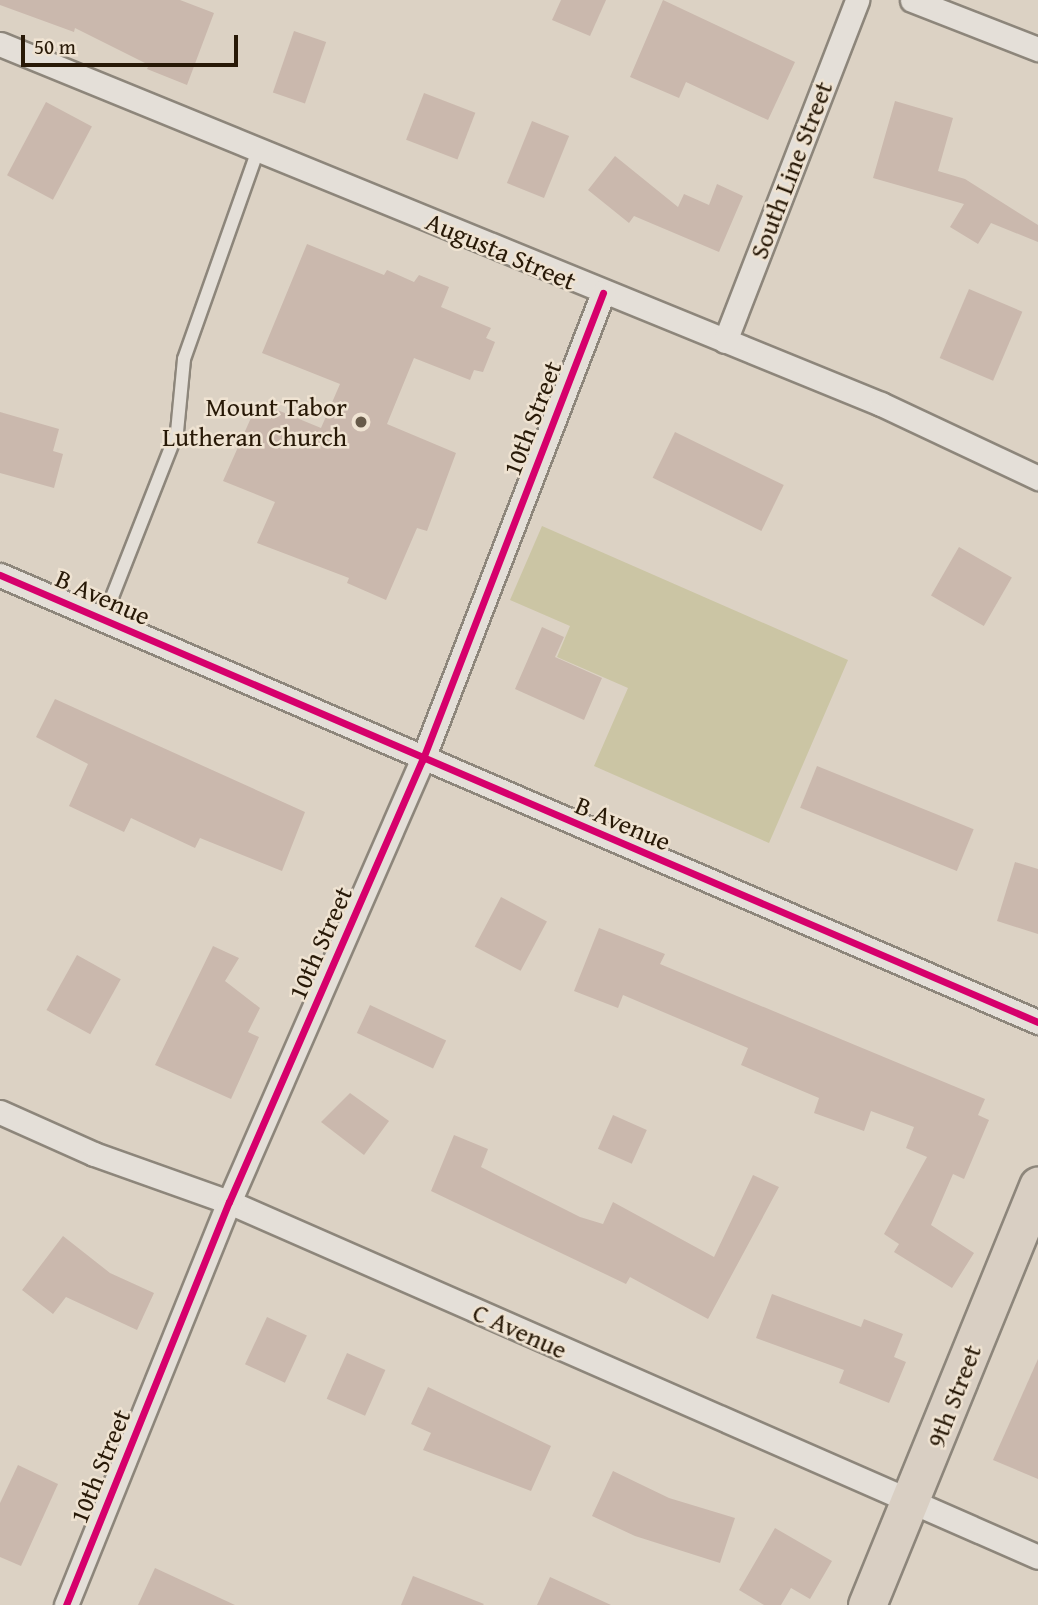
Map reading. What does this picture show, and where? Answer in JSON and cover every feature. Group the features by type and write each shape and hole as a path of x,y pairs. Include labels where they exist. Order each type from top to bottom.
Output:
{"main road":[{"name":"9th Street","path":"867,1605 912,1503 1038,1186"}],"street":[{"name":"South Line Street","path":"725,341 857,0"},
{"path":"912,0 1038,49"},
{"name":"Augusta Street","path":"0,44 603,293 881,404 1038,478"},
{"name":"10th Street","path":"66,1605 229,1202 422,761 603,293"},
{"name":"B Avenue","path":"0,575 422,761 1038,1022"},
{"name":"C Avenue","path":"0,1112 94,1154 229,1202 1038,1556"}],"lane":[{"path":"103,620 177,432 184,359 258,150"}],"shaded area":[{"path":"542,526 848,660 769,843 594,766 628,688 557,657 570,626 510,600"}],"building":[{"path":"0,0 180,0 214,13 187,85 147,69 149,65 75,28 74,32 0,5"},
{"path":"561,0 606,0 590,36 552,20"},
{"path":"663,0 795,62 768,120 686,82 679,98 630,77"},
{"path":"294,31 326,42 305,104 273,92"},
{"path":"424,93 475,113 457,159 406,140"},
{"path":"895,101 953,118 938,171 965,179 1038,225 1038,242 991,223 978,244 950,227 964,204 873,178"},
{"path":"46,102 92,126 53,200 7,175"},
{"path":"532,121 569,136 544,198 507,183"},
{"path":"615,156 678,207 684,194 709,205 717,184 743,196 719,252 634,216 629,223 588,190"},
{"name":"Mount Tabor Lutheran Church","path":"307,244 384,275 387,270 414,282 419,275 449,287 441,307 491,328 486,338 495,342 483,372 474,370 470,380 414,358 387,424 456,453 427,531 417,528 386,600 347,583 349,578 257,543 275,502 223,481 258,402 321,428 340,384 262,353"},
{"path":"969,289 1022,312 993,381 940,358"},
{"path":"0,412 59,429 53,451 63,454 54,488 0,473"},
{"path":"675,432 784,485 761,531 653,478"},
{"path":"959,547 1012,578 984,626 931,595"},
{"path":"542,627 564,637 555,657 602,678 584,720 515,689"},
{"path":"55,699 305,812 282,871 200,838 195,848 131,818 124,832 69,806 88,764 36,737"},
{"path":"817,766 974,829 957,871 800,808"},
{"path":"1015,862 1038,869 1038,934 997,921"},
{"path":"501,897 547,921 521,971 475,946"},
{"path":"599,928 665,954 660,964 985,1099 978,1115 989,1120 964,1179 953,1174 931,1225 974,1253 952,1288 894,1252 899,1244 884,1234 927,1157 906,1148 914,1127 871,1111 864,1131 814,1113 819,1098 741,1065 748,1048 623,995 618,1008 574,991"},
{"path":"213,946 239,958 225,981 260,1008 248,1032 259,1037 231,1099 155,1065"},
{"path":"77,955 121,979 90,1034 46,1010"},
{"path":"370,1005 446,1040 433,1069 357,1033"},
{"path":"350,1093 389,1121 364,1155 321,1122"},
{"path":"613,1115 647,1130 632,1164 598,1149"},
{"path":"454,1135 488,1149 481,1167 580,1217 603,1224 613,1202 714,1257 753,1175 779,1187 708,1319 630,1277 626,1284 431,1191"},
{"path":"63,1236 110,1273 154,1293 137,1330 66,1297 53,1314 22,1290"},
{"path":"772,1294 861,1327 864,1319 903,1334 894,1357 906,1362 889,1403 839,1383 844,1370 756,1338"},
{"path":"267,1317 307,1336 285,1383 245,1364"},
{"path":"347,1353 385,1370 365,1416 327,1399"},
{"path":"1038,1359 1038,1479 993,1460"},
{"path":"428,1387 551,1446 531,1491 423,1450 431,1433 411,1424"},
{"path":"18,1465 58,1484 21,1566 0,1557 0,1503"},
{"path":"613,1471 669,1498 735,1518 720,1563 635,1536 592,1516"},
{"path":"775,1528 832,1561 810,1599 791,1588 781,1605 764,1605 739,1590"},
{"path":"155,1568 235,1605 138,1605"},
{"path":"413,1576 484,1604 401,1605"},
{"path":"550,1577 611,1605 537,1605"}],"cycle path":[{"path":"66,1605 229,1202 422,761 603,293"},
{"path":"0,575 1038,1022"}],"place":[{"name":"Mount Tabor Lutheran Church","path":"361,422"}]}
